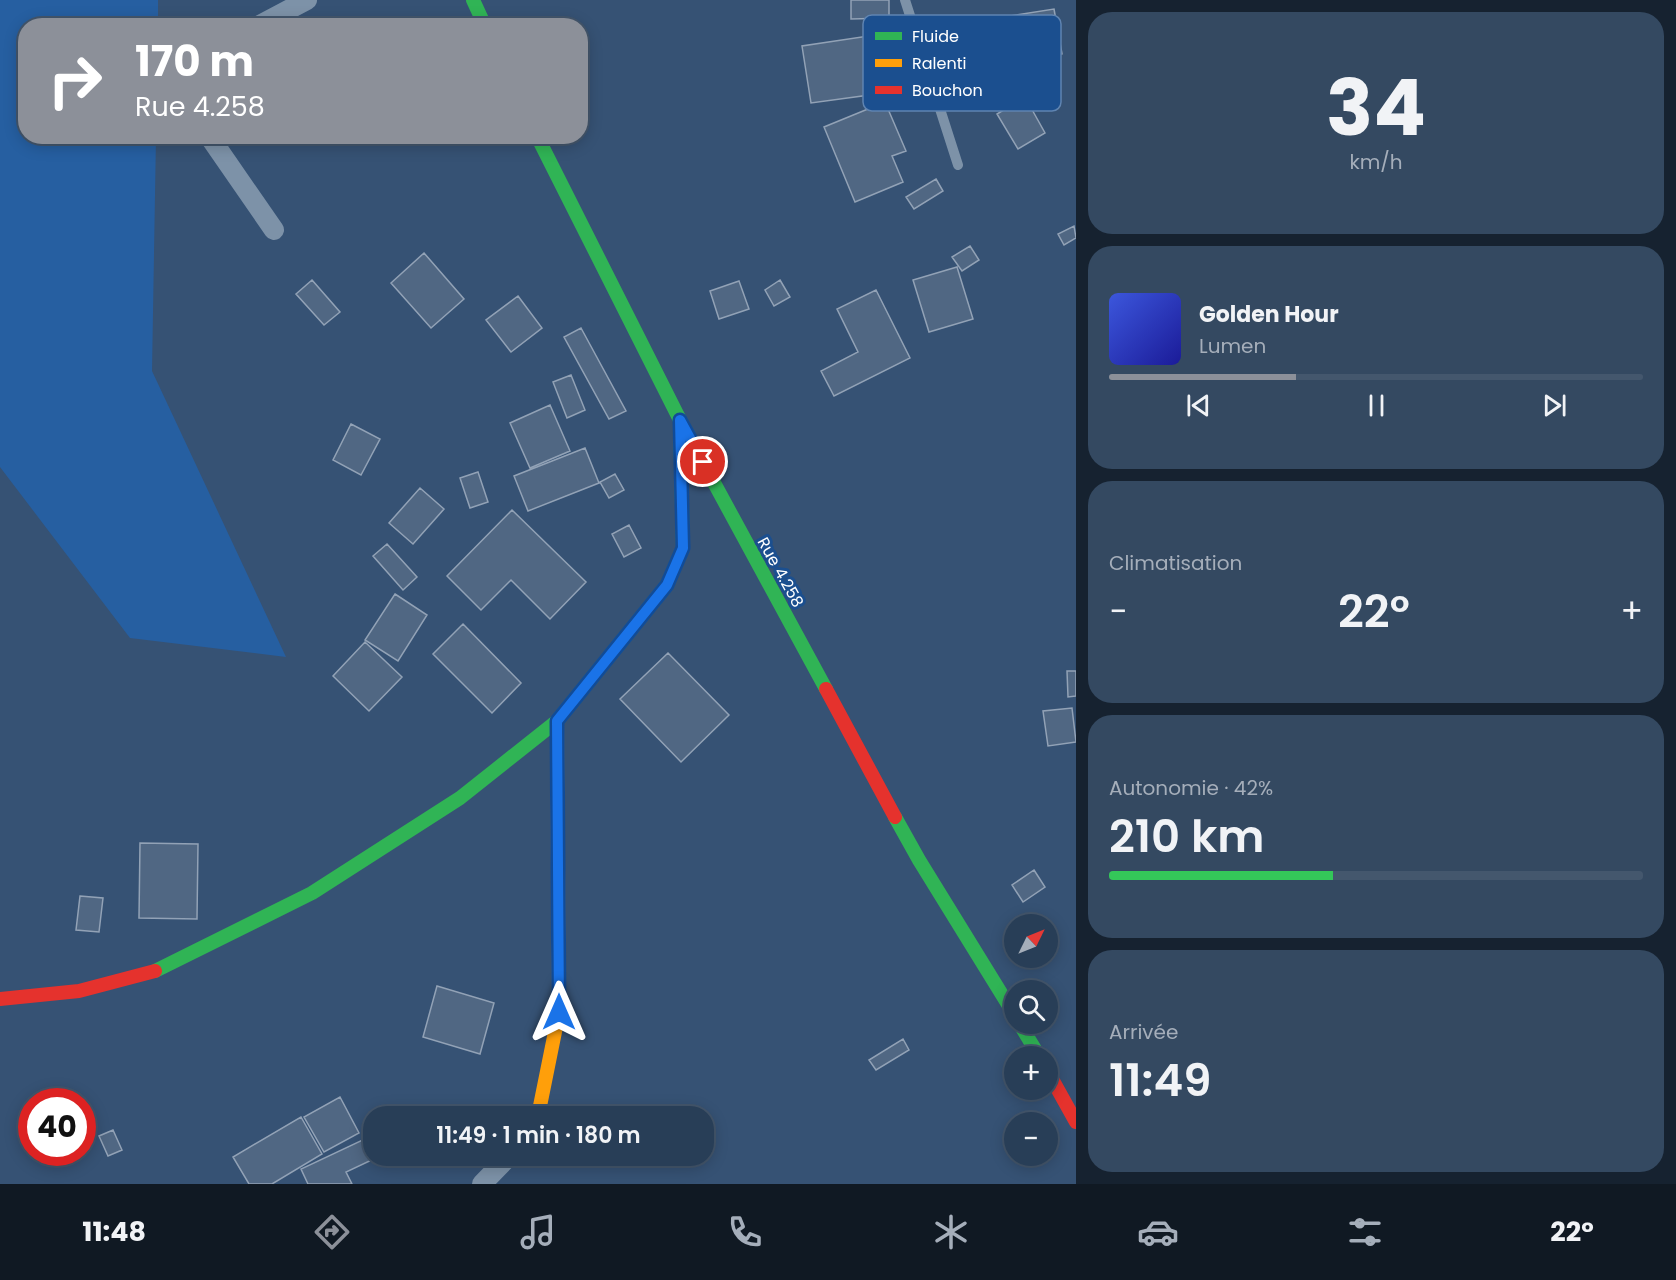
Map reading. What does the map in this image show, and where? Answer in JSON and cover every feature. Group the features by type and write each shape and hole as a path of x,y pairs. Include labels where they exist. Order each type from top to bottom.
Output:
{"main road":[{"path":"473,0 481,18"},
{"name":"Rue 4.258","path":"541,144 680,420 919,860 1004,998"},
{"path":"0,999 79,991 147,975 198,950 312,893 460,798 557,721 667,585 683,548 680,420"},
{"path":"540,1106 559,1012 557,721"},
{"path":"1058,1090 1076,1122"}],"street":[{"path":"273,18 308,0"},
{"path":"215,144 274,230"},
{"path":"482,1184 499,1166"}],"lane":[{"path":"905,0 910,15"},
{"path":"941,111 958,165"}],"shaded area":[{"path":"0,0 158,0 158,18 18,18 18,144 156,144 152,371 286,657 130,638 0,467"}],"building":[{"path":"851,0 889,0 889,15 863,15 863,19 851,19"},
{"path":"1054,9 1055,15 1016,15"},
{"path":"863,37 863,96 811,103 802,46"},
{"path":"863,111 889,111 906,151 892,156 903,182 855,202 824,127"},
{"path":"1002,111 1033,111 1045,133 1018,149 997,114"},
{"path":"936,179 943,191 914,209 906,197"},
{"path":"1074,226 1076,238 1064,245 1058,234"},
{"path":"970,246 979,260 962,271 952,257"},
{"path":"424,253 464,299 431,328 391,283"},
{"path":"957,267 973,319 929,332 913,280"},
{"path":"312,280 340,312 324,325 296,294"},
{"path":"780,280 790,297 774,306 765,290"},
{"path":"739,281 749,309 719,319 710,291"},
{"path":"876,290 910,358 834,396 821,371 858,352 837,309"},
{"path":"518,296 542,328 511,352 486,320"},
{"path":"581,328 626,411 609,419 564,337"},
{"path":"571,375 585,410 567,418 553,382"},
{"path":"550,405 570,451 530,468 510,423"},
{"path":"351,424 380,439 361,475 333,460"},
{"path":"585,448 599,483 528,511 514,476"},
{"path":"478,472 488,502 470,508 460,478"},
{"path":"615,474 624,490 609,498 600,482"},
{"path":"420,488 444,509 413,544 389,523"},
{"path":"512,510 586,582 550,619 511,580 481,610 447,576"},
{"path":"629,525 641,548 624,557 612,534"},
{"path":"387,544 417,577 403,590 373,556"},
{"path":"395,594 427,615 398,661 365,640"},
{"path":"463,624 521,683 492,713 433,654"},
{"path":"365,642 402,677 369,711 333,676"},
{"path":"668,653 729,715 681,762 620,699"},
{"path":"1067,671 1076,671 1076,696 1068,697"},
{"path":"1072,708 1076,742 1048,746 1043,711"},
{"path":"140,843 198,844 197,919 139,918"},
{"path":"1034,870 1045,887 1023,902 1012,885"},
{"path":"80,896 103,898 99,932 76,930"},
{"path":"437,986 494,1003 480,1054 423,1037"},
{"path":"903,1039 909,1050 876,1070 869,1060"},
{"path":"340,1097 359,1133 324,1152 304,1117"},
{"path":"301,1117 322,1154 272,1184 249,1184 233,1157"},
{"path":"113,1130 122,1150 108,1156 99,1136"},
{"path":"363,1140 363,1164 346,1172 352,1184 308,1184 301,1169"}],"traffic: fast":[{"path":"473,0 481,18"},
{"path":"541,144 680,420 826,689"},
{"path":"155,971 312,893 460,798 557,721 667,585 683,548 680,420"},
{"path":"895,817 1004,998"},
{"path":"1026,1034 1033,1046"}],"traffic: slow":[{"path":"540,1106 559,1012 557,721"}],"traffic: jam":[{"path":"826,689 895,817"},
{"path":"0,999 79,991 155,971"},
{"path":"1058,1090 1076,1122"}],"route":[{"path":"559,1012 557,721 667,585 683,548 680,420 703,462"}]}
